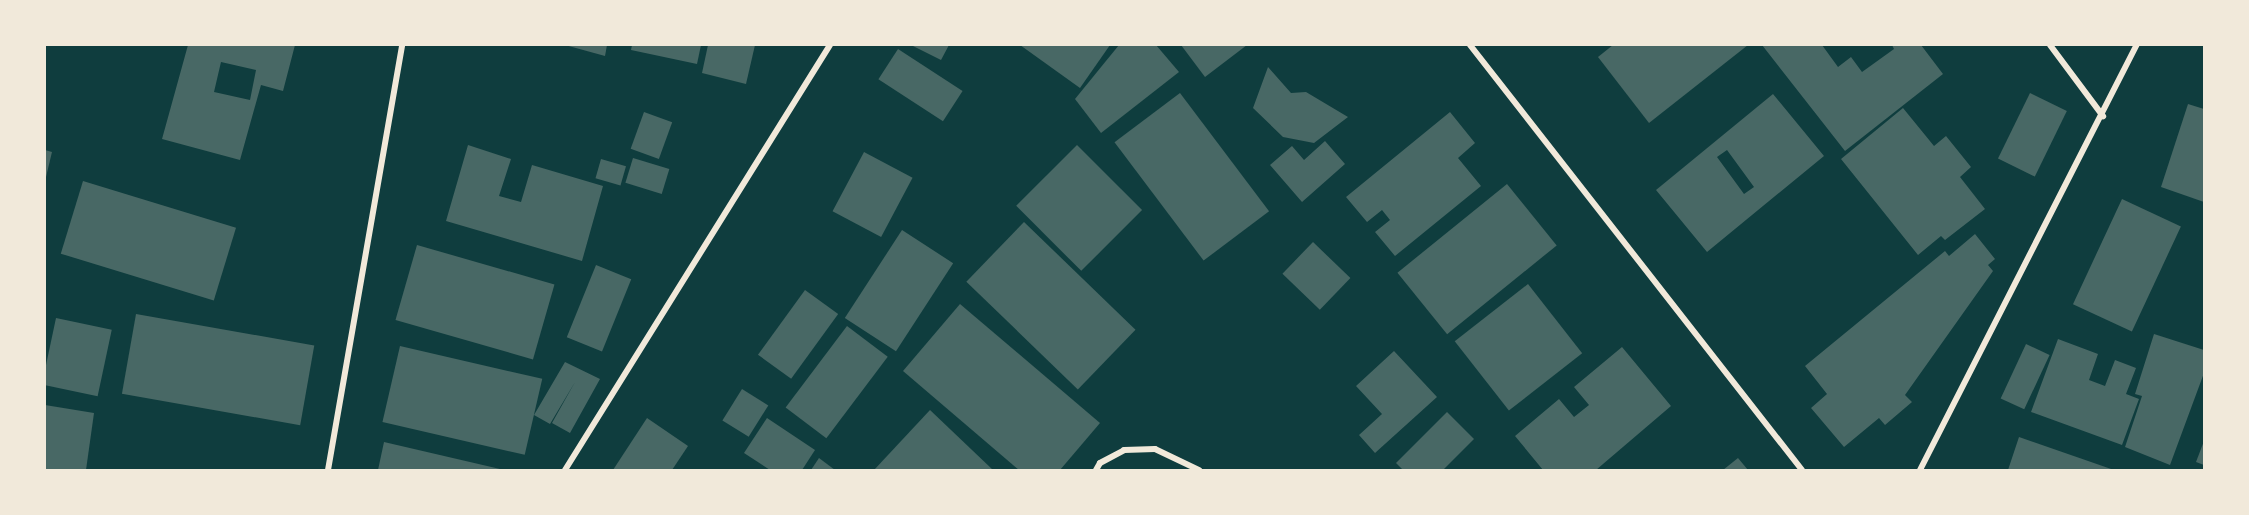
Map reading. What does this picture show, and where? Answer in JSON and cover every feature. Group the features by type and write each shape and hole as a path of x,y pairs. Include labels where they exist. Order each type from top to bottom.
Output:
{"street":[{"path":"328,470 402,45"},
{"path":"565,470 830,45"},
{"path":"1470,45 1802,470"},
{"path":"2050,45 2103,116"},
{"path":"1920,470 2103,116 2137,45"},
{"path":"1096,470 1100,463 1124,450 1145,449 1155,449 1199,470"}],"building":[{"path":"188,45 295,45 283,91 261,85 240,160 162,139","holes":["221,62 256,70 250,100 214,92"]},
{"path":"565,45 607,45 605,56"},
{"path":"632,45 701,45 697,64 631,50"},
{"path":"708,45 755,45 746,84 702,73"},
{"path":"911,45 949,45 941,60"},
{"path":"1020,45 1110,45 1080,88"},
{"path":"1119,45 1156,45 1179,72 1101,133 1075,99"},
{"path":"1181,45 1247,45 1205,77"},
{"path":"1613,45 1748,45 1649,123 1598,57"},
{"path":"1762,45 1822,45 1838,67 1851,57 1862,72 1894,49 1892,45 1921,45 1943,74 1845,151"},
{"path":"898,49 963,91 943,121 878,79"},
{"path":"1268,67 1291,93 1306,92 1348,117 1314,143 1283,137 1253,108"},
{"path":"1180,93 1269,211 1204,261 1115,142"},
{"path":"2030,93 2067,111 2035,177 1998,159"},
{"path":"1773,94 1824,156 1707,252 1656,190","holes":["1727,150 1754,187 1744,194 1717,157"]},
{"path":"2188,104 2204,109 2204,202 2161,187"},
{"path":"1903,108 1934,146 1946,136 1971,167 1960,177 1985,209 1945,240 1941,236 1918,255 1841,159"},
{"path":"644,112 672,122 659,159 631,149"},
{"path":"1450,112 1475,143 1458,158 1481,186 1395,256 1375,232 1390,220 1382,210 1367,222 1346,197"},
{"path":"1325,141 1345,164 1302,202 1270,165 1292,146 1304,160"},
{"path":"468,145 511,159 499,196 521,202 532,165 603,186 582,261 446,221"},
{"path":"1077,145 1142,210 1081,271 1016,206"},
{"path":"45,150 52,152 46,177 45,177"},
{"path":"864,152 913,178 881,237 833,211"},
{"path":"633,158 669,169 662,194 625,183"},
{"path":"601,159 626,166 620,185 595,178"},
{"path":"83,181 236,228 214,300 61,254"},
{"path":"1507,184 1557,245 1447,334 1397,273"},
{"path":"2122,199 2181,226 2132,332 2073,304"},
{"path":"1024,222 1135,330 1078,389 966,282"},
{"path":"902,230 953,263 896,351 845,318"},
{"path":"1975,234 1995,259 1988,265 1993,271 1905,395 1912,402 1885,425 1879,418 1844,447 1811,408 1827,394 1805,366 1945,251 1949,256"},
{"path":"1313,242 1350,278 1320,310 1282,274"},
{"path":"417,245 554,284 533,359 396,320"},
{"path":"596,265 631,279 602,352 567,337"},
{"path":"1528,284 1582,353 1509,411 1455,341"},
{"path":"805,290 838,314 791,379 758,355"},
{"path":"960,304 1100,423 1060,470 1019,470 903,371"},
{"path":"136,314 314,345 300,425 122,394"},
{"path":"56,318 112,330 98,396 45,385 45,370"},
{"path":"847,326 888,357 826,438 786,407"},
{"path":"2154,334 2204,350 2204,373 2170,465 2125,447 2142,396 2135,394"},
{"path":"2058,339 2098,354 2089,380 2105,386 2115,360 2136,368 2126,394 2139,399 2122,445 2031,412"},
{"path":"2026,344 2050,355 2024,409 2001,398"},
{"path":"400,346 542,379 525,455 382,422"},
{"path":"1622,347 1671,406 1596,470 1543,470 1515,436 1559,399 1574,417 1589,405 1574,387"},
{"path":"1394,351 1437,397 1375,453 1359,435 1382,414 1356,386"},
{"path":"565,362 600,379 570,433 552,423 575,382 550,424 534,415"},
{"path":"742,389 768,405 749,437 722,420"},
{"path":"45,405 94,413 86,470 45,470"},
{"path":"930,410 993,470 874,470"},
{"path":"1447,412 1474,439 1443,470 1403,470 1396,463"},
{"path":"647,418 688,446 672,470 613,470"},
{"path":"767,418 815,450 802,470 770,470 744,453"},
{"path":"2019,437 2114,470 2008,470"},
{"path":"2204,441 2204,465 2196,462"},
{"path":"384,442 500,469 500,470 378,470"},
{"path":"819,458 835,470 811,470"},
{"path":"1738,458 1748,470 1723,470"}]}
